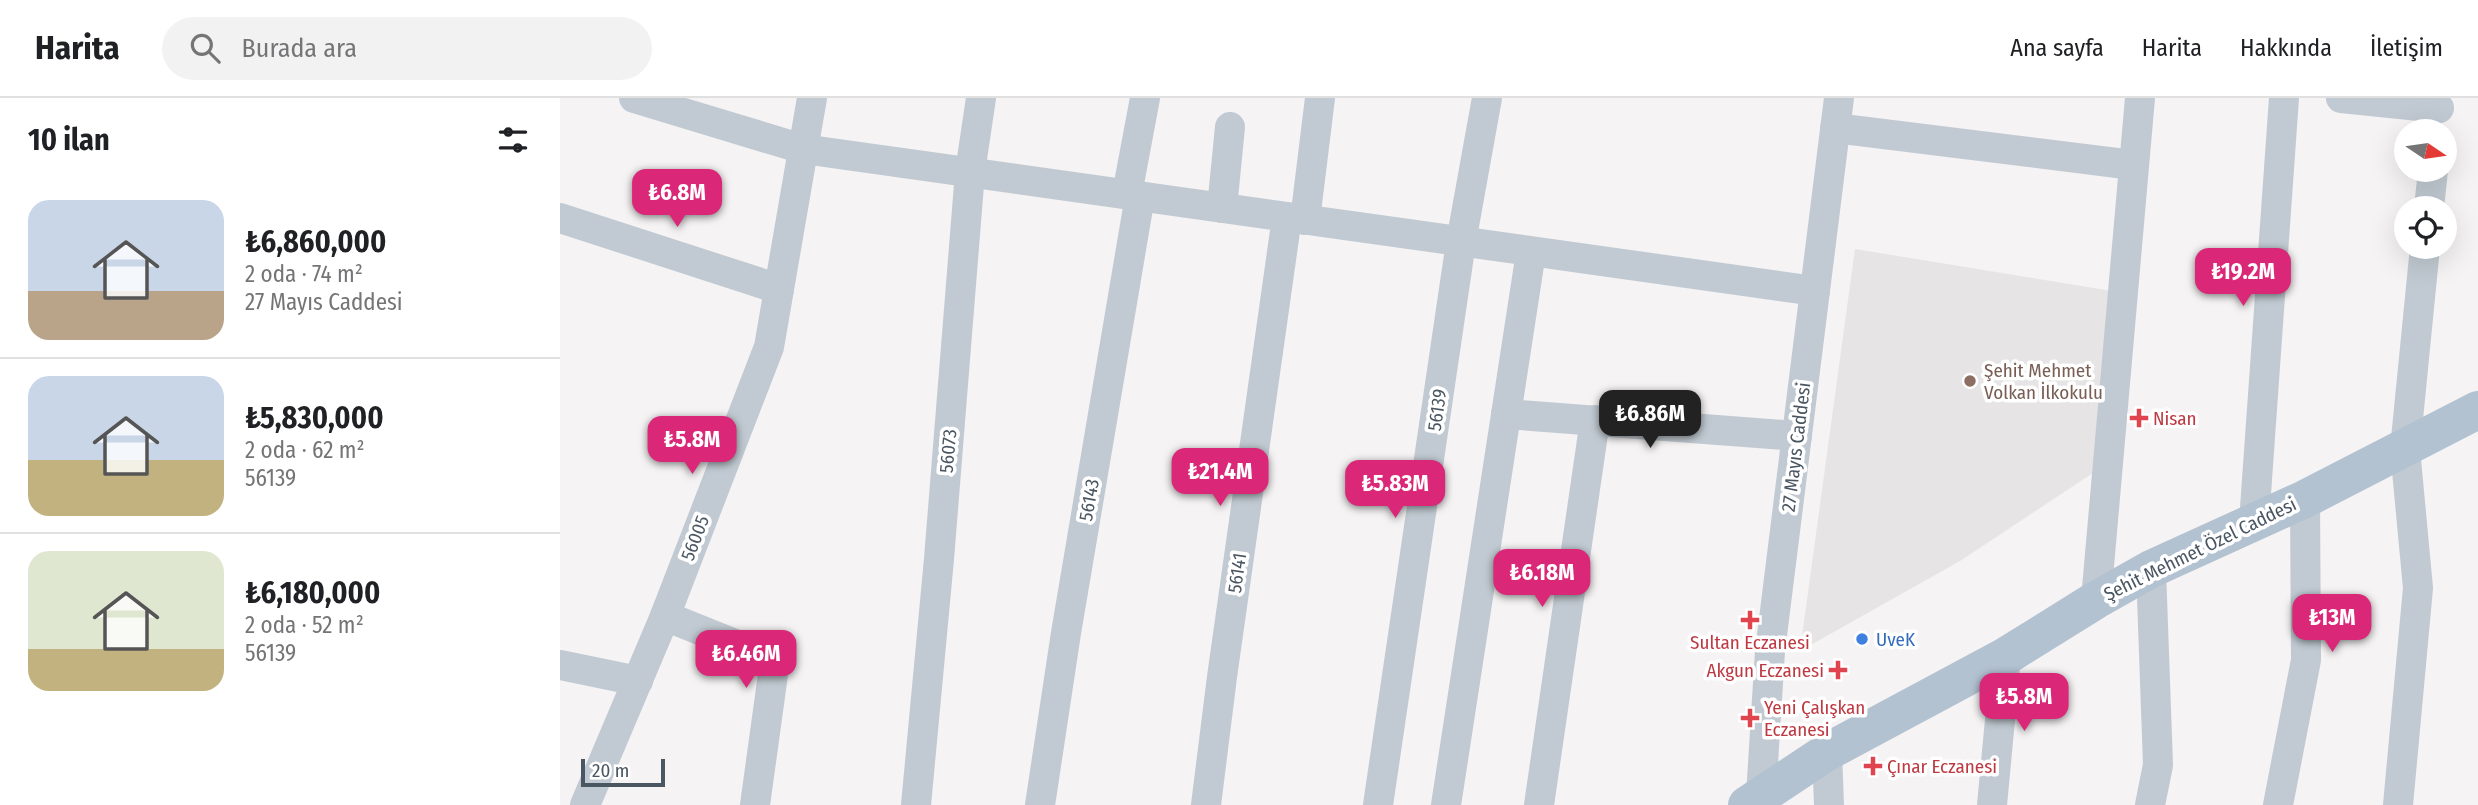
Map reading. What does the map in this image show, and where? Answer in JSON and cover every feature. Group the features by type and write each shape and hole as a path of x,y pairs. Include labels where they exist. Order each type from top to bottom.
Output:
{"main road":[{"name":"Şehit Mehmet Özel Caddesi","path":"1754,801 1826,752 2006,656 2151,569 2305,499 2478,410"}],"street":[{"path":"635,98 803,149 1815,291"},
{"name":"56005","path":"585,805 665,616 769,347 812,98"},
{"name":"56073","path":"916,805 970,172 981,98"},
{"name":"56143","path":"1040,805 1134,195 1145,98"},
{"name":"56141","path":"1206,805 1222,677 1296,219 1320,98"},
{"name":"56139","path":"1378,805 1461,242 1487,98"},
{"name":"27 Mayıs Caddesi","path":"1754,801 1770,651 1839,98"},
{"path":"2096,600 2140,98"},
{"path":"2254,522 2284,98"},
{"path":"2341,98 2439,112"},
{"path":"1222,208 1230,127"},
{"path":"1835,128 2133,165"},
{"path":"560,218 779,289"},
{"path":"1446,805 1531,252"},
{"path":"2398,805 2418,588 2404,449 2424,259"},
{"path":"1506,414 1797,436"},
{"path":"1539,805 1595,420"},
{"path":"2278,805 2306,660 2305,499"},
{"path":"2150,805 2158,765 2151,569"},
{"path":"665,616 775,660 755,805"},
{"path":"1992,805 2006,656"},
{"path":"560,665 638,681"},
{"path":"1826,752 1829,805"}],"shaded area":[{"name":"Şehit Mehmet Volkan İlkokulu","path":"1855,249 2112,291 2096,471 1960,561 1800,651"}],"place":[{"name":"Şehit Mehmet Volkan İlkokulu","path":"1970,381"},
{"name":"Nisan","path":"2139,418"},
{"name":"Sultan Eczanesi","path":"1750,620"},
{"name":"UveK","path":"1862,639"},
{"name":"Akgun Eczanesi","path":"1838,670"},
{"name":"Yeni Çalışkan Eczanesi","path":"1750,718"},
{"name":"Çınar Eczanesi","path":"1873,766"}]}
